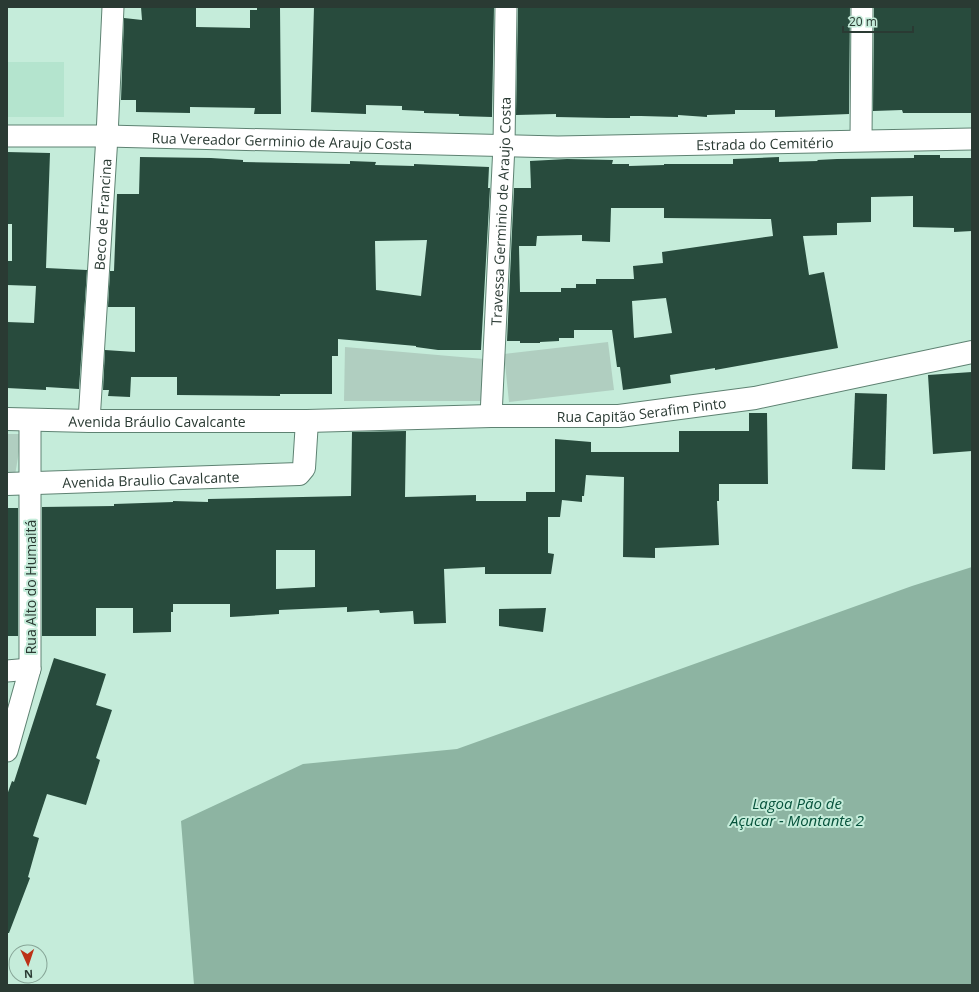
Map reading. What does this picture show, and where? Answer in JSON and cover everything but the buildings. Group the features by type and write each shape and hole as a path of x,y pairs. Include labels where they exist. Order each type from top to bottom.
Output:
{"street":[{"name":"Beco de Francina","path":"89,421 107,136 113,7"},
{"name":"Travessa Germinio de Araujo Costa","path":"491,416 504,145 506,7"},
{"path":"861,140 862,7"},
{"name":"Rua Vereador Germinio de Araujo Costa","path":"7,136 107,136 558,146"},
{"name":"Estrada do Cemitério","path":"558,146 972,138"},
{"name":"Rua Capitão Serafim Pinto","path":"307,421 491,416 619,416 756,398 972,352"},
{"name":"Avenida Bráulio Cavalcante","path":"7,420 307,421"},
{"name":"Rua Alto do Humaitá","path":"7,751 30,668 30,420"},
{"name":"Avenida Braulio Cavalcante","path":"7,484 299,474 304,468 307,421"},
{"path":"7,671 30,668"}],"shaded area":[{"path":"7,62 64,62 64,117 7,117"},
{"path":"608,342 614,390 509,402 504,354"},
{"path":"345,347 484,359 484,401 344,401"},
{"path":"7,434 22,434 15,475 7,475"}],"water":[{"name":"Lagoa Pão de Açucar - Montante 2","path":"972,567 972,985 194,985 181,821 303,764 457,749 912,586"}]}
